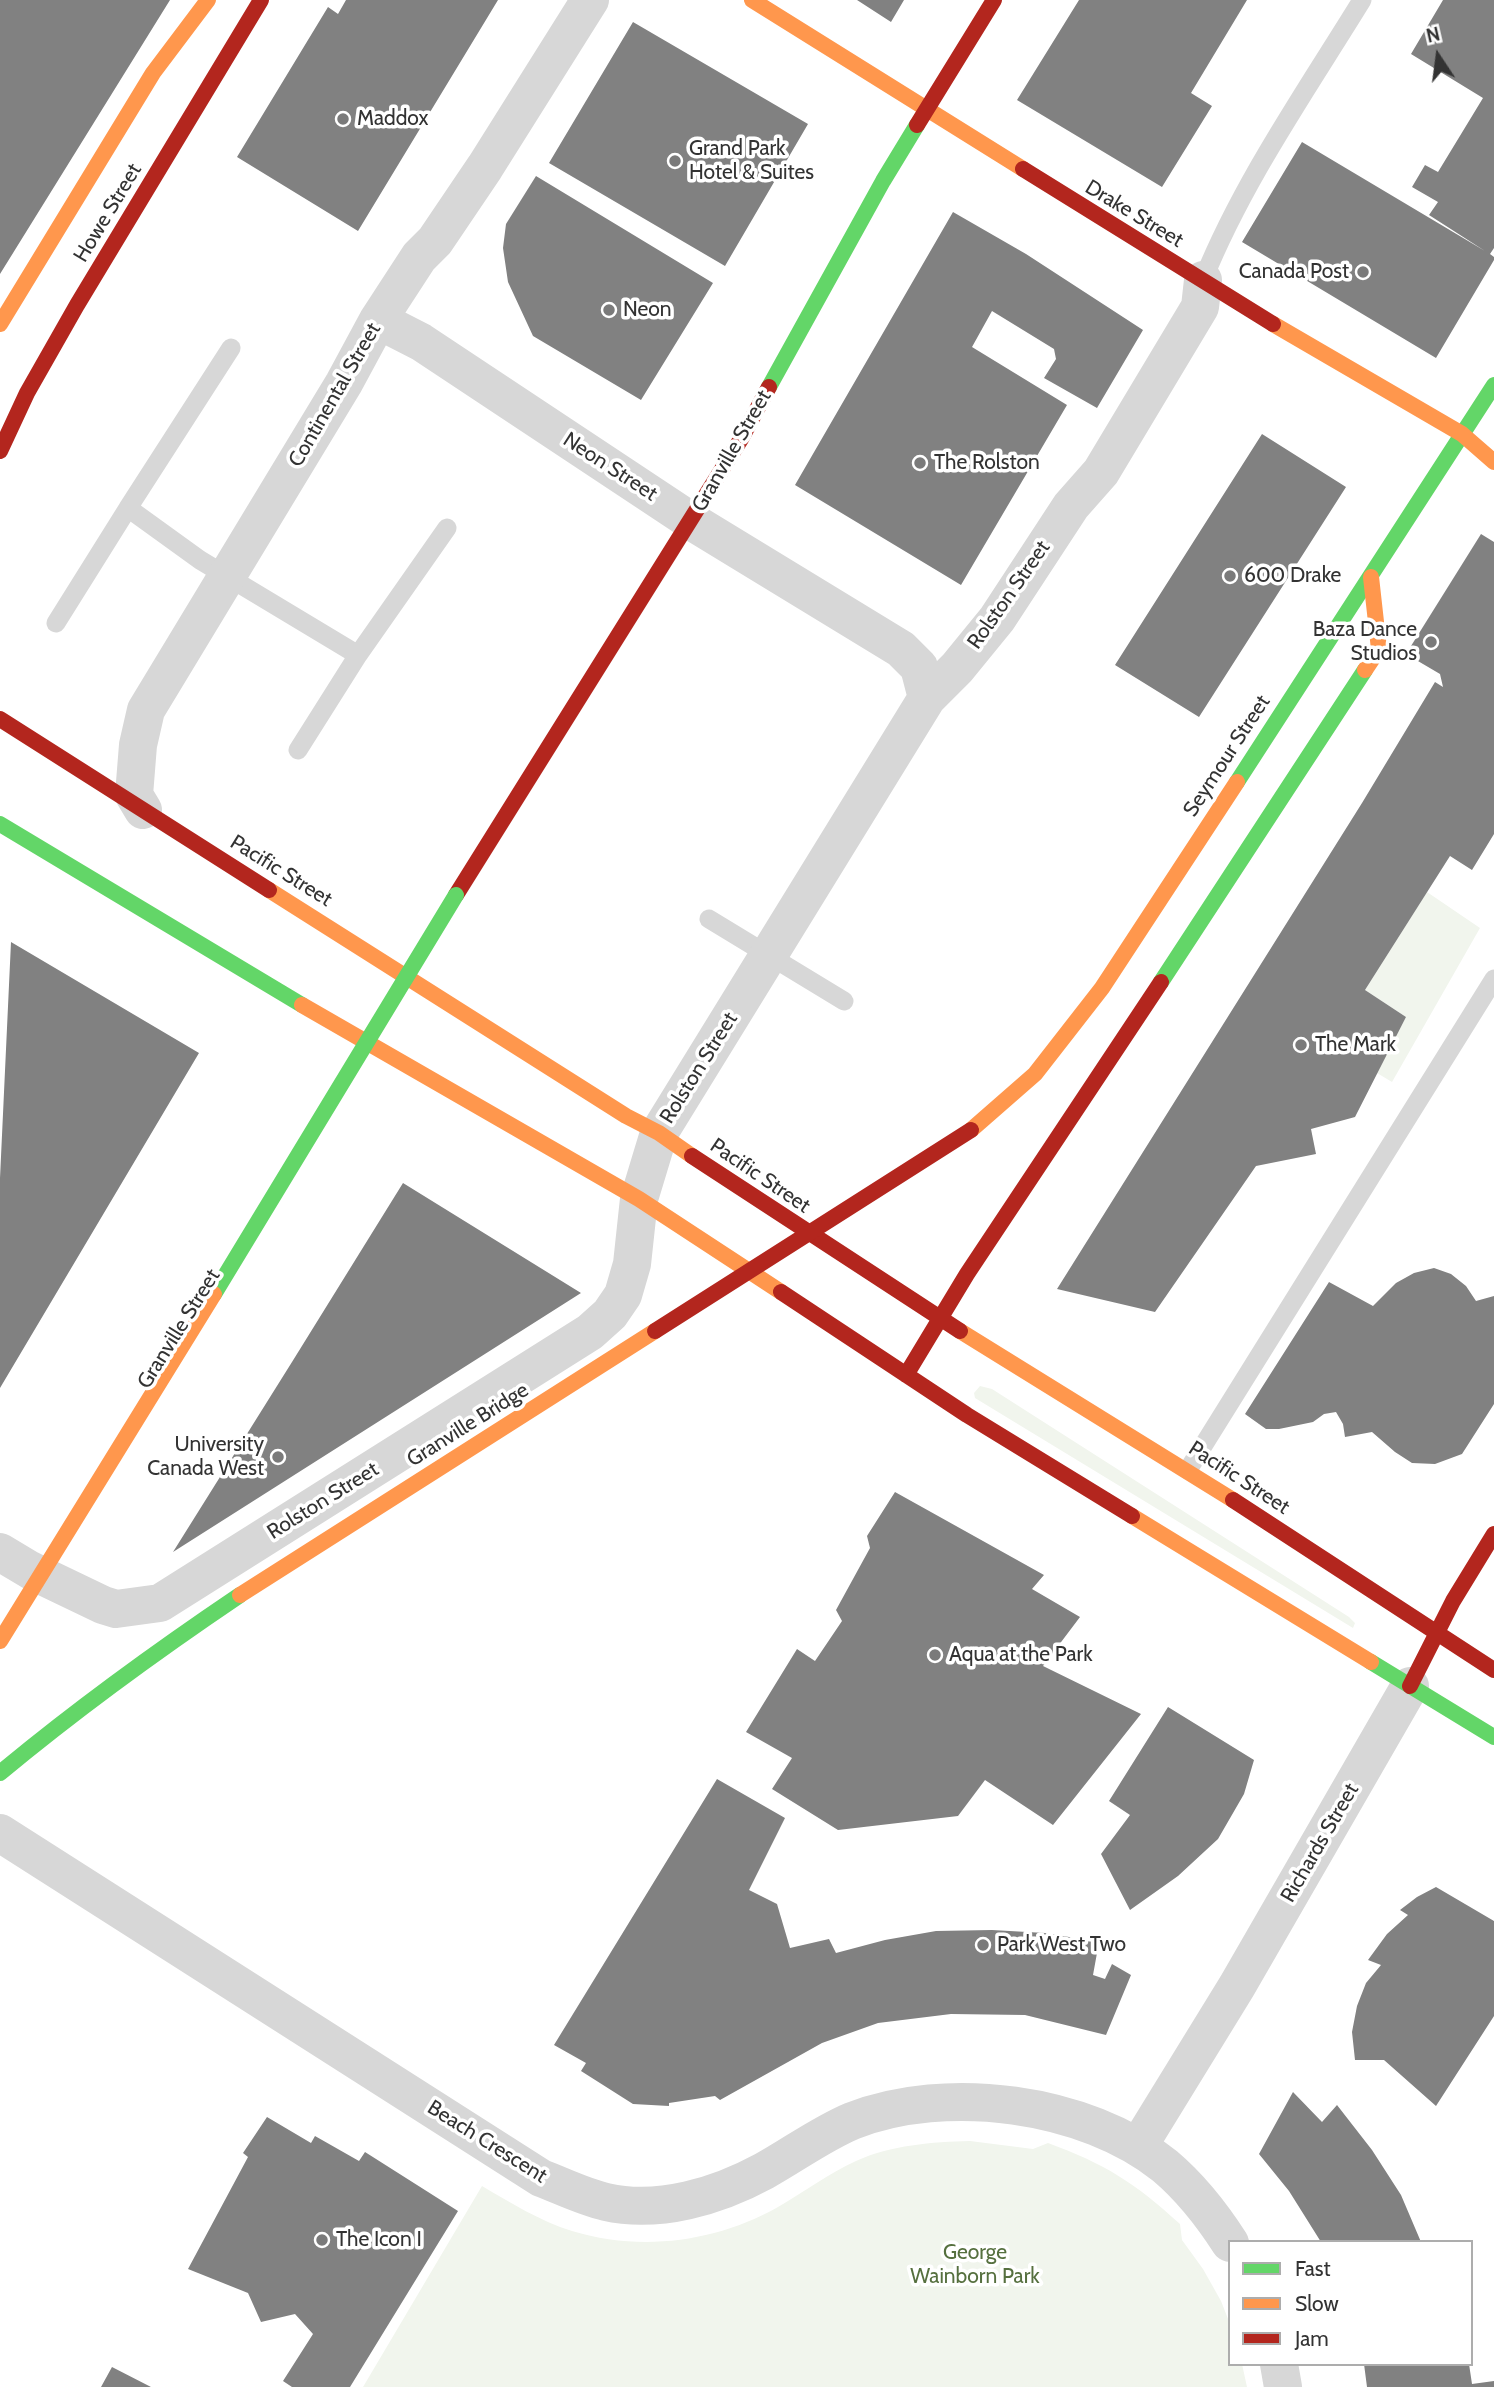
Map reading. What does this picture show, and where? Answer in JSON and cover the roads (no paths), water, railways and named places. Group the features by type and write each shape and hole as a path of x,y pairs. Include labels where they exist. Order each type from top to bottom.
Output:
{"main road":[{"path":"2,318 153,73 208,0"},
{"name":"Howe Street","path":"0,452 33,382 261,0"},
{"name":"Drake Street","path":"752,0 1203,281 1462,434 1494,462"},
{"name":"Granville Street","path":"0,1641 456,895 741,439 883,181 994,0"},
{"name":"Seymour Street","path":"971,1130 1035,1074 1102,988 1494,385"},
{"path":"906,1375 967,1274 1058,1140 1379,649 1371,577"},
{"name":"Pacific Street","path":"0,719 626,1116 659,1133 940,1319 1188,1470 1494,1670"},
{"path":"2,830 639,1199 979,1423 1494,1737"},
{"name":"Granville Bridge","path":"0,1773 83,1705 248,1590 971,1130"},
{"name":"Richards Street","path":"1410,1686 1458,1592 1494,1534"}],"street":[{"name":"Continental Street","path":"143,810 134,795 138,745 146,710 358,359 378,320 419,257 435,242 478,178 590,0"},
{"name":"Rolston Street","path":"15,1561 116,1609 160,1603 590,1332 610,1314 623,1296 632,1264 639,1199 659,1133 928,698 957,668 997,619 1071,506 1101,472 1200,307 1203,281"},
{"name":"Neon Street","path":"378,320 421,342 691,521 901,649 919,667 928,698"},
{"name":"Granville Street","path":"0,1618 15,1561 357,1038"},
{"name":"Richards Street","path":"1138,2147 1243,1975 1410,1686"},
{"name":"Beach Crescent","path":"0,1833 541,2178 606,2202 638,2205 673,2203 700,2197 763,2172 833,2130 884,2112 908,2107 971,2104 1038,2109 1102,2129 1138,2147 1166,2167 1188,2189 1210,2213 1228,2240"},
{"path":"1279,2366 1283,2387"}],"lane":[{"path":"1203,281 1219,240 1362,0"},
{"path":"56,623 231,348"},
{"path":"128,508 227,576 358,656"},
{"path":"298,750 358,656 447,528"},
{"path":"709,919 844,1001"},
{"path":"1188,1470 1494,979"}],"place":[{"name":"Maddox","path":"343,119"},
{"name":"Grand Park Hotel & Suites","path":"675,161"},
{"name":"Canada Post","path":"1363,272"},
{"name":"Neon","path":"609,310"},
{"name":"The Rolston","path":"920,463"},
{"name":"600 Drake","path":"1230,576"},
{"name":"Baza Dance Studios","path":"1431,642"},
{"name":"The Mark","path":"1301,1045"},
{"name":"University Canada West","path":"278,1457"},
{"name":"Aqua at the Park","path":"935,1655"},
{"name":"Park West Two","path":"983,1945"},
{"name":"The Icon I","path":"322,2240"}],"park label":[{"name":"George Wainborn Park","path":"975,2265"}]}
